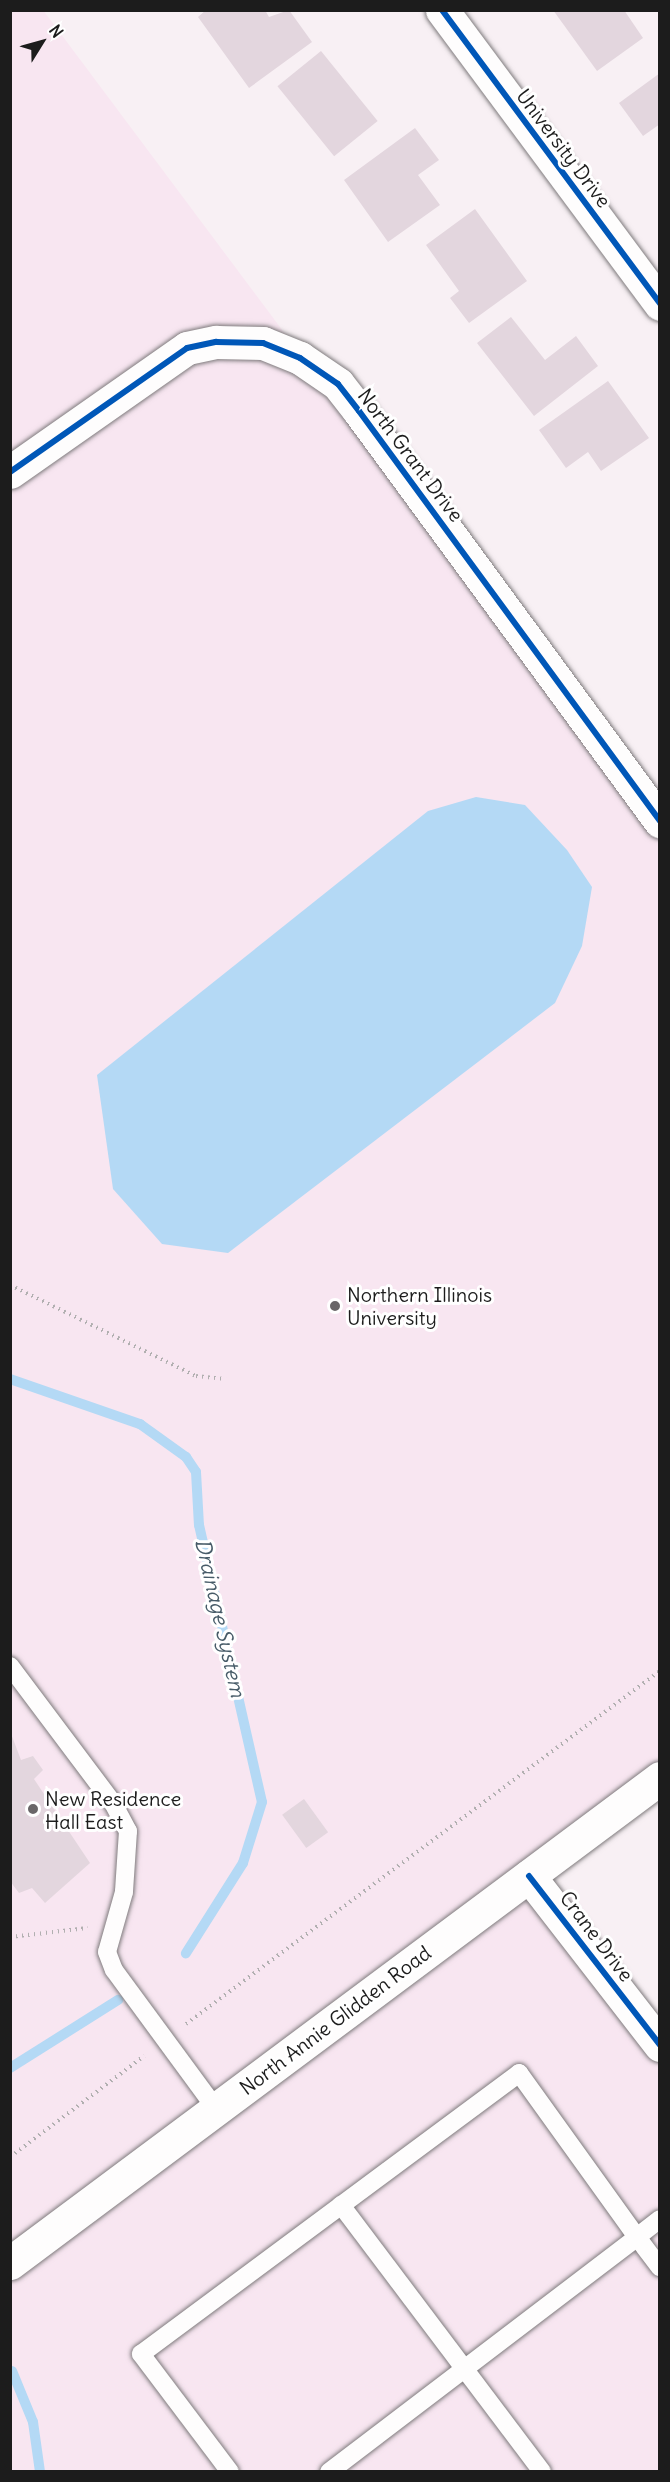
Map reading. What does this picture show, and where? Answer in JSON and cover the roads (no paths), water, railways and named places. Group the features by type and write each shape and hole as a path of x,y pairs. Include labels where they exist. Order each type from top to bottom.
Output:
{"street":[{"name":"University Drive","path":"442,10 660,304"},
{"name":"North Grant Drive","path":"10,472 187,348 263,343 300,358 338,384 359,411 660,821"},
{"name":"North Annie Glidden Road","path":"10,2263 660,1778"},
{"name":"Crane Drive","path":"529,1876 660,2045"}],"lane":[{"path":"10,1666 113,1803 128,1831 124,1892 111,1926 107,1952 114,1970 216,2109"},
{"path":"230,2472 141,2354 519,2073 660,2267"},
{"path":"341,2205 542,2472"},
{"path":"329,2472 660,2219"}],"water":[{"path":"476,797 525,805 567,850 592,887 582,946 555,1003 228,1253 162,1244 113,1189 97,1075 428,811"}],"waterway":[{"name":"Drainage System","path":"10,1379 140,1424 186,1457 196,1472 199,1525 262,1802 243,1863 186,1953"},
{"name":"Drainage System","path":"10,2068 118,2000"},
{"name":"Drainage System","path":"12,2371 33,2422 40,2472"}],"place":[{"name":"Northern Illinois University","path":"335,1306"},
{"name":"New Residence Hall East","path":"33,1809"}]}
